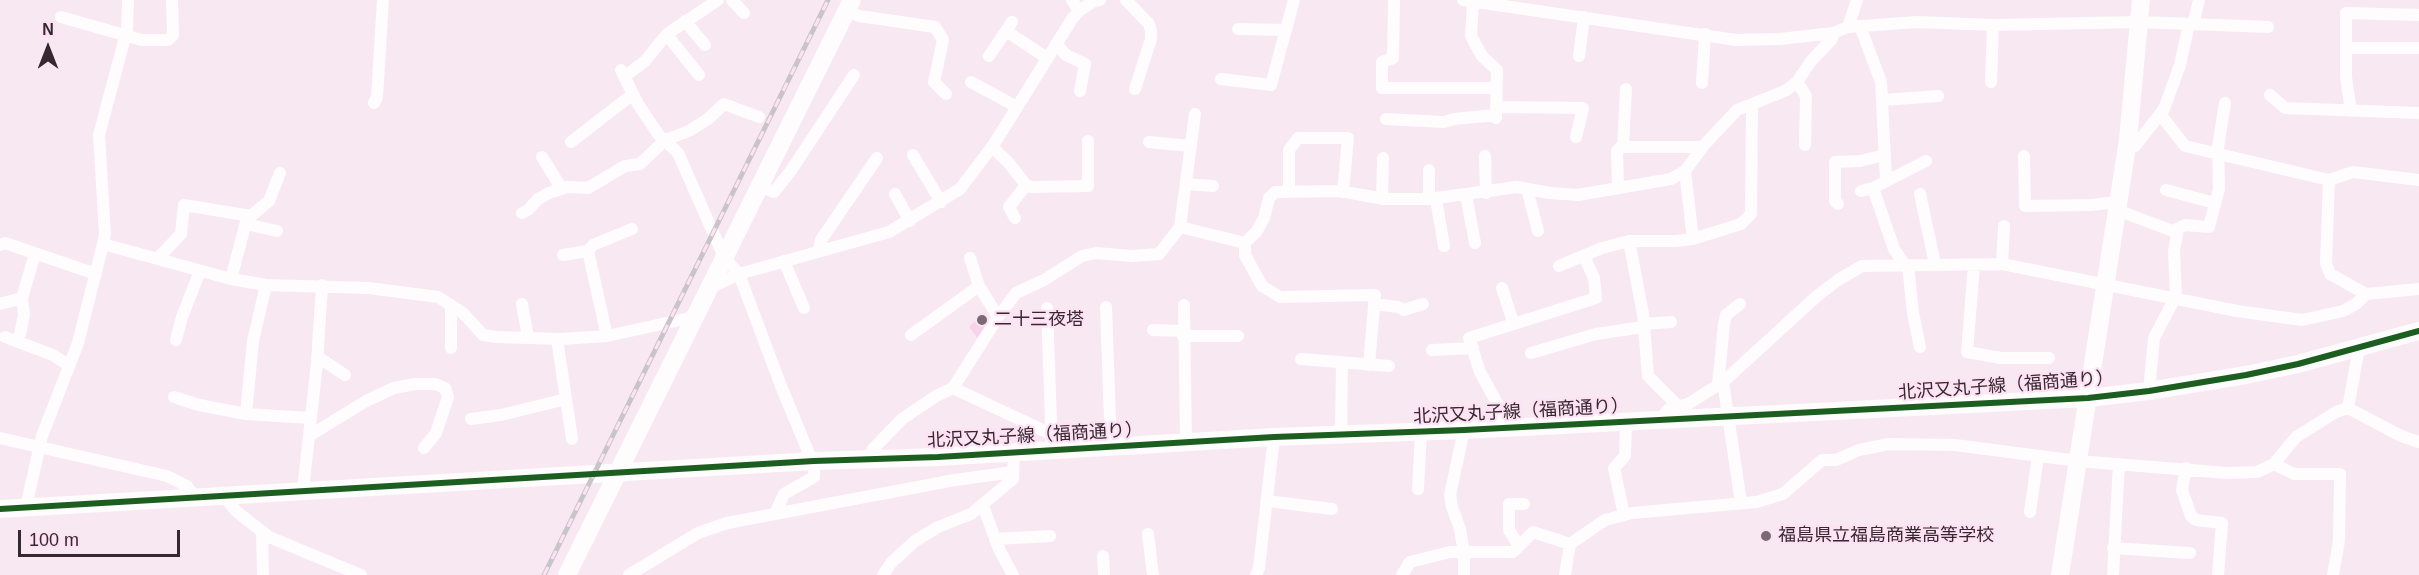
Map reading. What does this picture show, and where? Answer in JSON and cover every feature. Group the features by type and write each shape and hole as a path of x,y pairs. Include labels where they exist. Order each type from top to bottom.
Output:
{"street":[{"path":"26,507 39,446 78,343 103,244 105,234 99,135 126,35 128,0"},
{"path":"61,17 142,40 168,40 173,35 172,0"},
{"path":"374,103 377,98 383,0"},
{"path":"718,0 684,21 667,35 645,61 622,73 658,134 678,153 724,257 739,274 781,386 813,461 814,477 783,494 775,514"},
{"path":"732,0 744,13"},
{"path":"708,288 739,274 888,232 910,221 960,189 992,147 1056,44 1076,5 1100,0"},
{"path":"1126,0 1152,30 1135,89"},
{"path":"1221,79 1271,85 1294,0"},
{"path":"1394,0 1393,58 1382,62 1382,88 1496,88"},
{"path":"1857,0 1854,26 1881,82 1886,180"},
{"path":"2060,575 2118,206 2141,0"},
{"path":"2126,148 2135,146 2164,110 2181,64 2199,0"},
{"path":"1496,113 1497,70 1482,56 1471,36 1473,1 1508,3 1736,40 1833,33 1854,26 1917,22 1993,25 2139,22 2268,27"},
{"path":"567,575 850,6 859,16 935,27 943,40 934,82 946,93"},
{"path":"2351,111 2346,76 2346,13 2419,15"},
{"path":"1579,56 1584,17"},
{"path":"684,21 705,45"},
{"path":"1990,82 1993,25"},
{"path":"988,56 1009,26 1047,58"},
{"path":"1238,29 1285,30"},
{"path":"1369,365 1375,295 1280,297 1262,286 1245,255 1245,243 1257,231 1271,194 1343,192 1382,199 1432,199 1517,187 1566,195 1671,179 1685,171 1702,147 1737,110 1752,106 1785,91 1797,82 1810,61 1832,39 1833,33"},
{"path":"1702,83 1705,34"},
{"path":"667,35 699,75"},
{"path":"1056,44 1066,55 1085,64 1080,91"},
{"path":"2346,48 2419,48"},
{"path":"760,186 774,192 790,172 854,75"},
{"path":"971,82 1017,107"},
{"path":"1797,82 1806,96 1805,145"},
{"path":"1623,147 1626,89"},
{"path":"571,142 633,94"},
{"path":"1883,100 1938,96"},
{"path":"2270,96 2285,108 2419,113"},
{"path":"2173,231 2185,225 2209,227 2219,189 2218,155 2225,103"},
{"path":"522,213 538,199 562,189 588,188 625,166 640,164 665,140 689,131 708,119 724,104 759,117"},
{"path":"1559,266 1602,248 1629,241 1694,239 1741,224 1751,214 1752,106"},
{"path":"1386,119 1444,122 1496,113 1583,108 1576,137"},
{"path":"869,458 873,449 902,419 936,396 953,388 1016,293 1044,280 1082,256 1096,253 1132,256 1160,254 1180,226 1195,114"},
{"path":"2160,114 2185,146 2218,155 2329,180 2353,172 2419,180"},
{"path":"1289,192 1289,150 1298,138 1348,138 1343,192"},
{"path":"992,147 1008,162 1026,185 1031,187 1088,186 1088,141"},
{"path":"1149,142 1191,146"},
{"path":"1618,188 1617,151 1623,147 1702,147"},
{"path":"913,155 941,202"},
{"path":"1838,204 1835,201 1835,162 1860,161 1885,155"},
{"path":"1485,156 1486,192"},
{"path":"2024,156 2025,206 2118,206 2173,231 2176,236 2174,299 2154,338 2149,391"},
{"path":"542,157 562,189"},
{"path":"819,251 821,240 877,158"},
{"path":"1382,199 1383,158"},
{"path":"1920,347 1907,265 1894,249 1867,189 1926,161"},
{"path":"1429,170 1432,199 1444,246"},
{"path":"1685,171 1694,239"},
{"path":"231,279 246,220 269,201 280,173"},
{"path":"2329,180 2327,269 2330,274 2366,294 2419,289"},
{"path":"1186,184 1213,186"},
{"path":"1015,218 1009,207 1026,185"},
{"path":"1527,189 1538,231"},
{"path":"2166,190 2215,203"},
{"path":"1920,194 1935,264"},
{"path":"895,195 910,221"},
{"path":"1466,195 1475,243"},
{"path":"158,258 181,234 184,205 246,220 277,231"},
{"path":"1180,226 1245,243"},
{"path":"2002,264 2004,226"},
{"path":"563,255 588,251 593,245 632,229"},
{"path":"1629,241 1643,326 1648,376 1678,406"},
{"path":"0,245 5,243 96,274"},
{"path":"103,244 231,279 266,285 321,285 438,297 463,313 483,335 557,339 606,336 694,317"},
{"path":"588,251 606,336"},
{"path":"20,334 24,315 22,298 35,254"},
{"path":"1497,428 1497,403 1480,372 1469,338 1513,322 1596,298 1594,278 1584,256"},
{"path":"970,258 979,286 998,317"},
{"path":"784,261 804,308"},
{"path":"1658,421 1670,409 1688,404 1721,384 1817,296 1862,266 2002,264 2174,299 2302,320 2343,311 2356,304 2366,294"},
{"path":"1974,265 1966,352 2001,358 2049,358"},
{"path":"176,340 182,317 200,271"},
{"path":"246,414 253,341 266,285"},
{"path":"303,490 318,357 321,285"},
{"path":"911,335 979,286"},
{"path":"1502,288 1513,322"},
{"path":"0,304 22,298"},
{"path":"522,303 528,337"},
{"path":"1374,304 1404,310 1423,304"},
{"path":"1740,304 1726,315 1721,384 1741,503"},
{"path":"451,305 451,348"},
{"path":"1184,305 1186,441"},
{"path":"1106,307 1111,447"},
{"path":"1047,308 1052,443"},
{"path":"1531,353 1596,334 1671,322"},
{"path":"1153,330 1183,334 1238,336"},
{"name":"北沢又丸子線（福商通り）","path":"0,509 813,461 1014,453 1052,443 1111,447 1274,436 1658,421 2088,398 2149,391 2246,375 2419,331"},
{"path":"4,337 52,355 68,365"},
{"path":"557,339 572,439"},
{"path":"1432,350 1473,348"},
{"path":"2348,408 2359,348"},
{"path":"318,357 345,375"},
{"path":"1301,359 1389,366"},
{"path":"1341,435 1342,362"},
{"path":"309,436 366,401 394,388 415,384 435,384 445,388 448,397 436,433 424,448"},
{"path":"953,388 1052,443"},
{"path":"174,397 199,405 246,414 311,418"},
{"path":"471,419 501,415 566,399"},
{"path":"1565,575 1570,544 1605,520 1624,515 1741,503 1783,494 1822,460 1836,460 1859,450 1889,444 1955,445 2078,461 2227,473 2257,472 2274,464 2296,436 2336,412 2348,408 2401,436 2419,442"},
{"path":"1624,515 1614,468 1625,456 1626,422"},
{"path":"1464,430 1450,495 1460,529 1464,553 1464,575"},
{"path":"1418,489 1421,432"},
{"path":"1256,575 1259,568 1274,436"},
{"path":"0,438 167,476 187,486 194,497"},
{"path":"883,575 903,551 915,541 938,527 971,514 1013,479 1014,453"},
{"path":"2030,512 2038,456"},
{"path":"2113,575 2119,464"},
{"path":"2274,464 2294,474 2340,474 2339,541 2333,575"},
{"path":"2186,468 2182,490 2191,516 2196,520 2222,523 2218,575"},
{"path":"629,575 698,533 727,523 955,480 1013,472"},
{"path":"223,495 236,511 278,542 361,575"},
{"path":"1267,501 1332,509"},
{"path":"1519,546 1509,530 1509,504 1524,504"},
{"path":"983,506 1012,575"},
{"path":"262,532 263,575"},
{"path":"1402,575 1410,562 1450,552 1513,552 1533,532 1570,544"},
{"path":"1148,534 1153,575"},
{"path":"996,539 1050,536"},
{"path":"2113,548 2190,553"},
{"path":"1103,556 1104,575"}],"shaded area":[{"path":"984,312 991,323 979,340 969,327"}],"railway":[{"path":"544,575 828,0"}],"cycle path":[{"path":"0,509 814,461 938,457 1274,437 1464,430 2088,398 2149,391 2246,375 2298,364 2419,331"}],"place":[{"name":"二十三夜塔","path":"982,320"},
{"name":"福島県立福島商業高等学校","path":"1766,536"}]}
